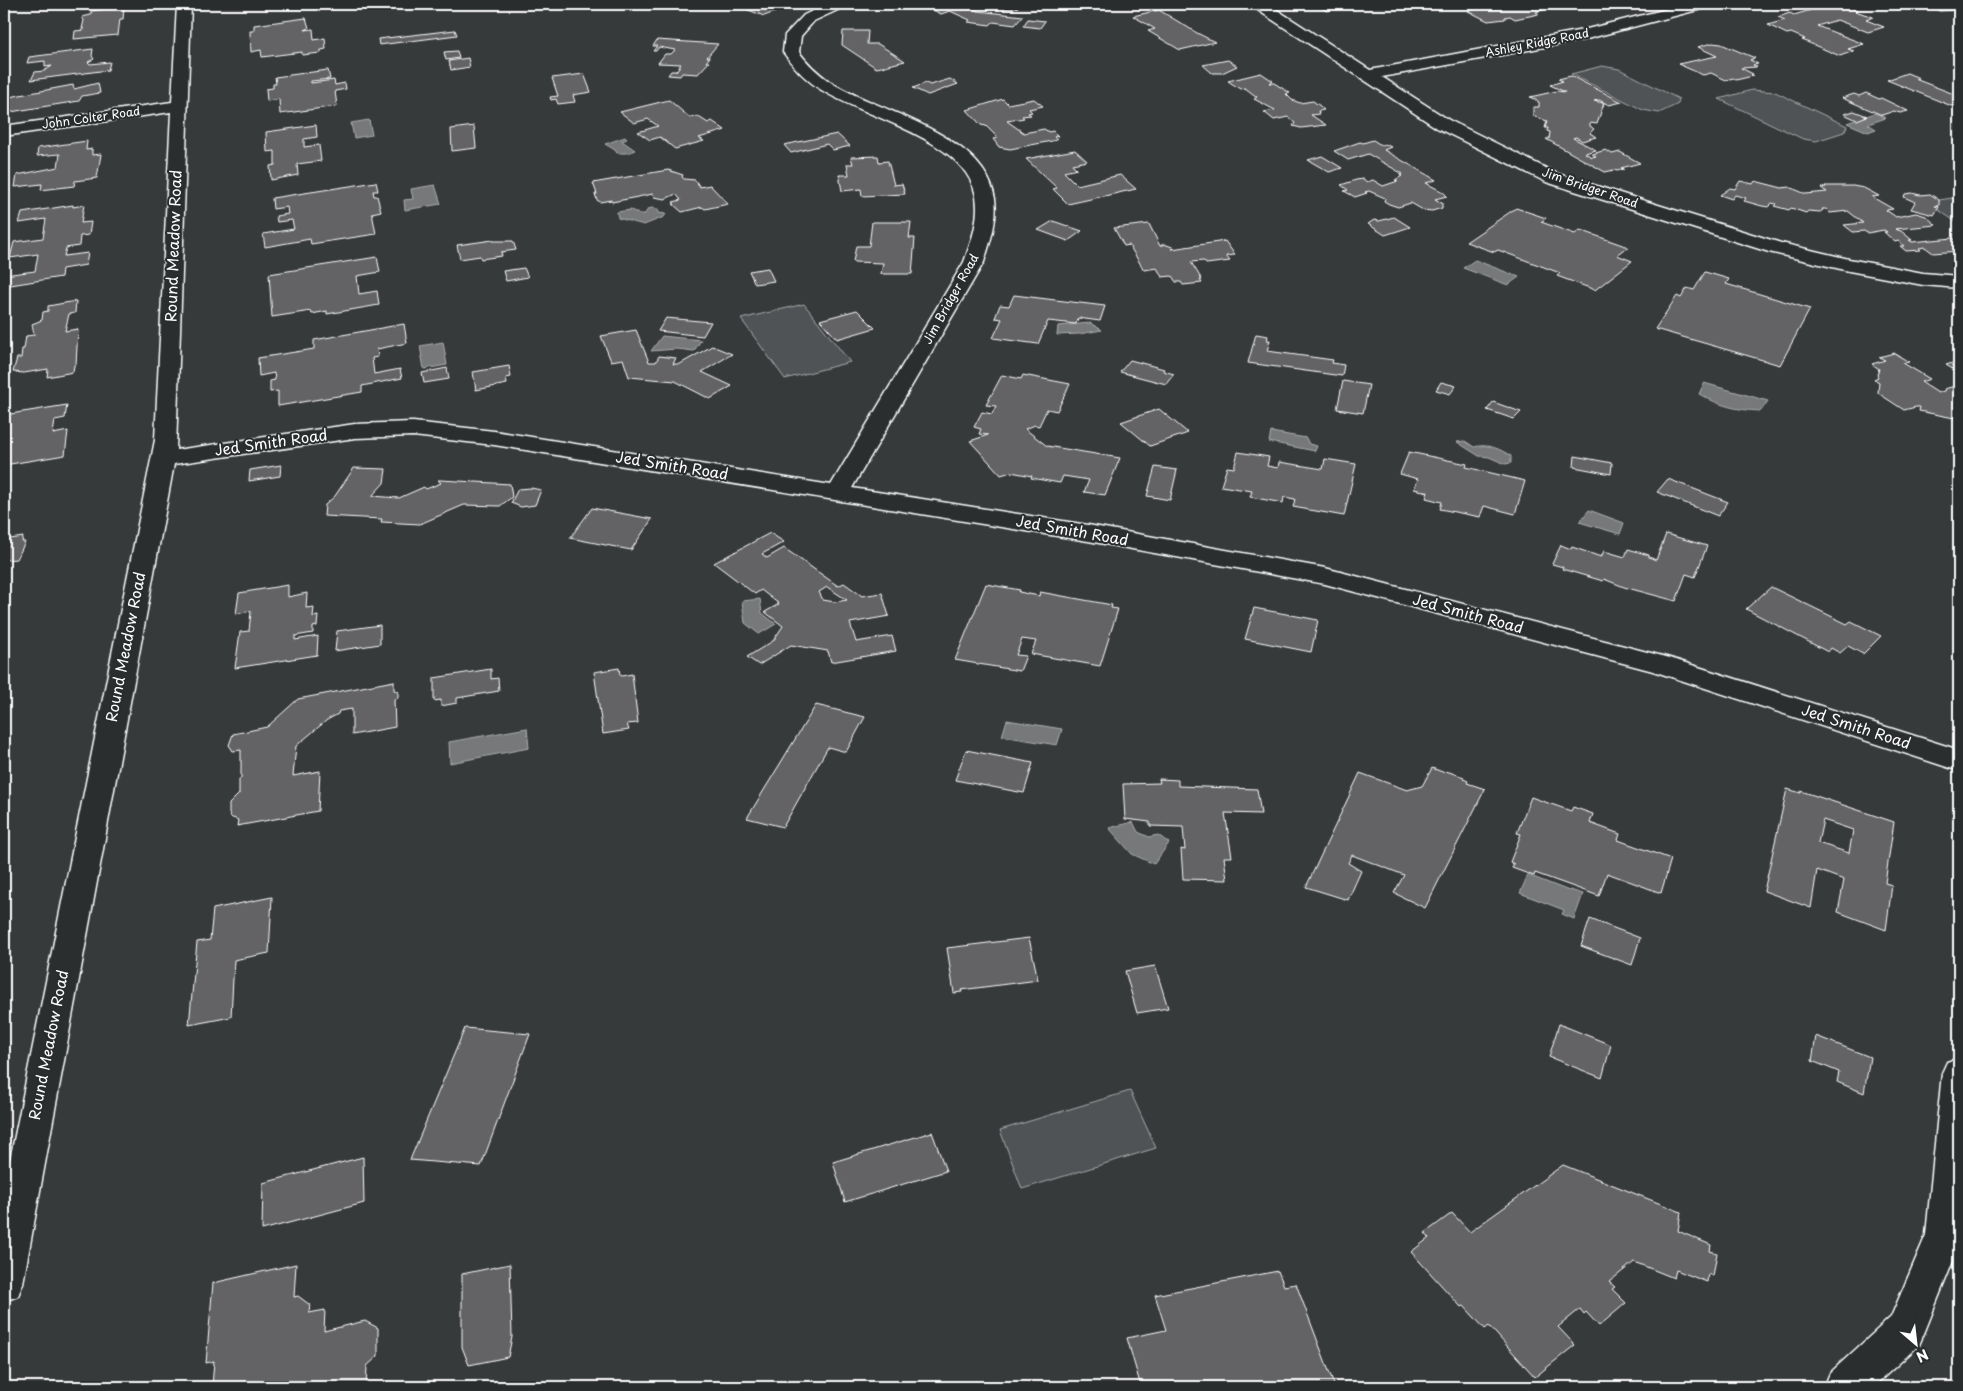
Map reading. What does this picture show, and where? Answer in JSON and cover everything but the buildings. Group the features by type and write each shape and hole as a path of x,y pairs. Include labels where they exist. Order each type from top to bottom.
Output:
{"street":[{"name":"Round Meadow Road","path":"4,1283 166,440 184,4"},
{"name":"Jim Bridger Road","path":"838,4 809,18 793,35 791,52 803,68 825,85 917,130 955,152 981,182 986,209 983,238 974,262 838,492"},
{"name":"Jim Bridger Road","path":"1258,4 1443,124 1552,178 1776,248 1849,265 1923,279 1959,282"},
{"name":"Ashley Ridge Road","path":"1368,75 1583,35 1704,4"},
{"name":"John Colter Road","path":"4,131 179,106"},
{"name":"Jed Smith Road","path":"163,459 356,431 413,429 494,438 1098,535 1325,576 1660,664 1959,761"},
{"path":"1844,1387 1905,1331 1945,1235 1959,1073"}],"shaded area":[{"path":"1602,66 1619,69 1679,99 1678,104 1659,113 1643,110 1571,74"},
{"path":"1752,90 1775,92 1847,126 1844,132 1816,141 1803,139 1719,99"},
{"path":"1875,113 1886,118 1868,124 1876,129 1868,132 1847,123"},
{"path":"369,120 372,135 354,138 351,123"},
{"path":"625,137 627,139 622,141 635,150 628,153 617,153 605,144"},
{"path":"435,185 441,204 405,210 404,200 413,199 411,189"},
{"path":"1959,197 1959,224 1937,209 1939,200"},
{"path":"648,209 658,209 659,213 666,214 664,217 644,225 618,218 617,212 631,210 639,214 645,214"},
{"path":"1475,260 1519,277 1508,285 1463,268"},
{"path":"804,304 850,362 785,379 741,319"},
{"path":"1090,323 1102,330 1057,335 1058,326"},
{"path":"662,336 701,340 694,351 677,349 651,351"},
{"path":"443,342 447,365 424,369 420,346"},
{"path":"1704,383 1768,401 1761,411 1729,407 1699,394"},
{"path":"1271,432 1306,438 1309,444 1317,446 1315,451 1269,442"},
{"path":"1465,441 1474,447 1489,446 1503,451 1511,456 1511,463 1505,464 1489,457 1479,456 1457,442"},
{"path":"1589,510 1624,523 1620,534 1579,522"},
{"path":"760,599 762,613 776,624 759,634 745,623 742,601"},
{"path":"1007,720 1062,729 1057,745 1002,736"},
{"path":"527,728 529,748 450,763 449,742"},
{"path":"1133,822 1138,832 1149,837 1158,835 1169,843 1154,864 1132,854 1109,828"},
{"path":"1528,875 1569,891 1583,894 1574,919 1562,914 1564,910 1520,893"},
{"path":"1130,1091 1156,1148 1022,1189 1000,1130"}]}
